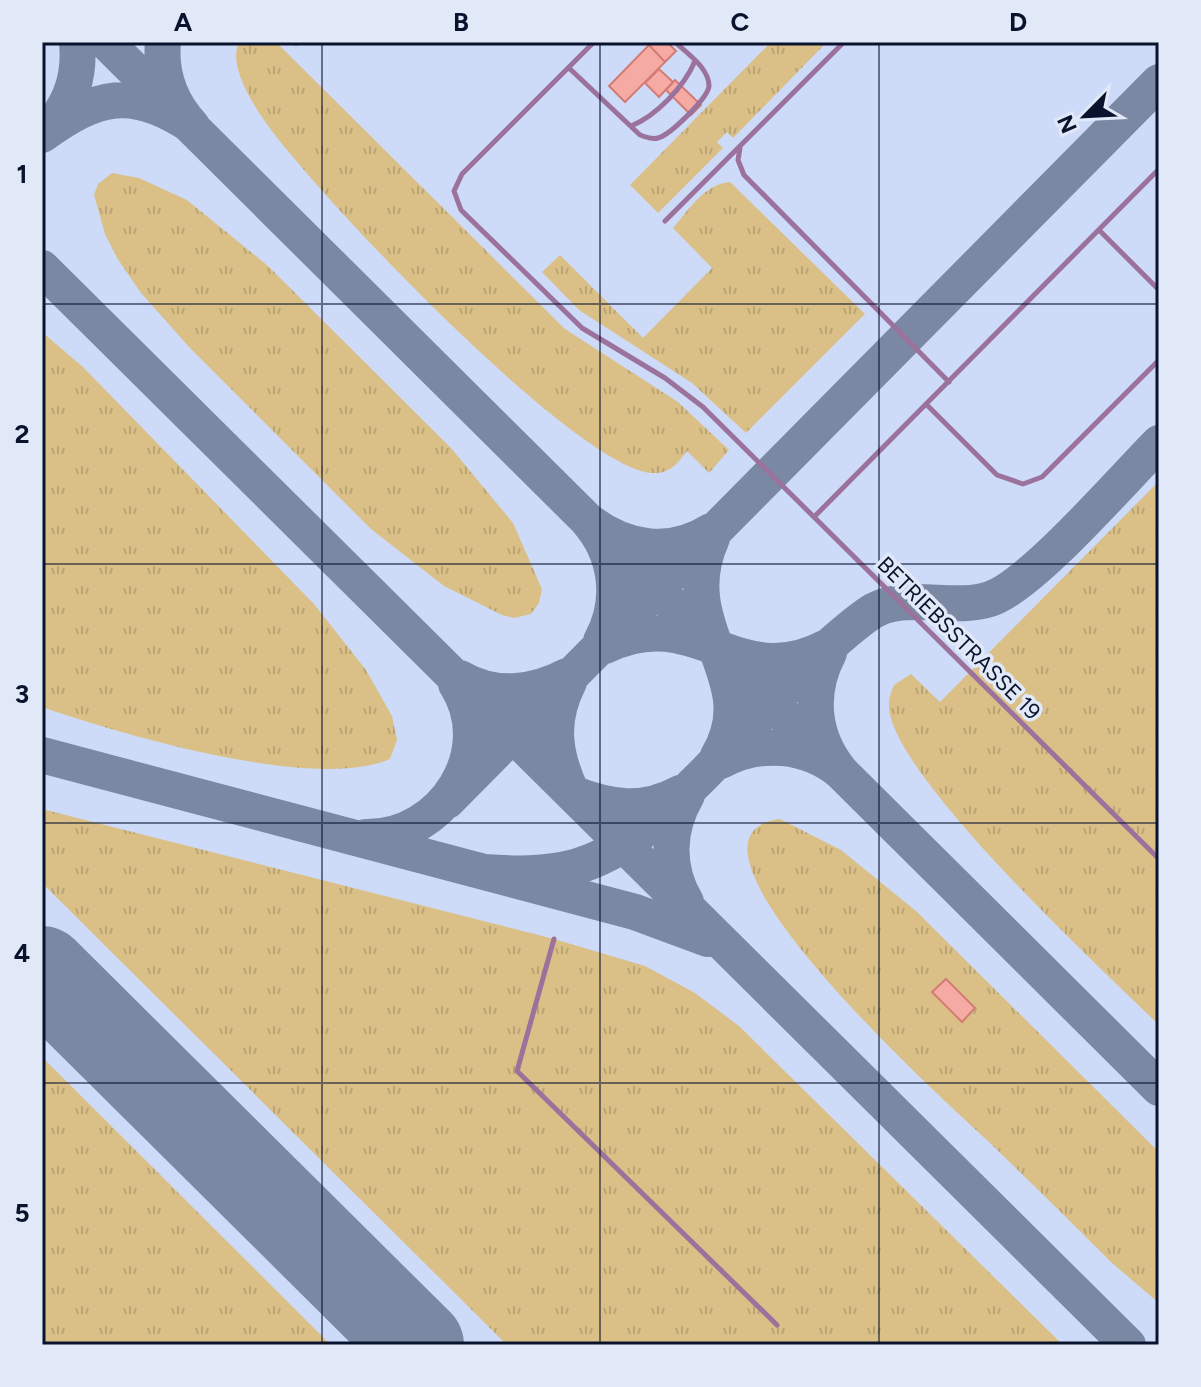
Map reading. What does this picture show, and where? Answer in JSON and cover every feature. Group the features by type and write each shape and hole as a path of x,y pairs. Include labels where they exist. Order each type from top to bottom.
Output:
{"lane":[{"path":"594,42 569,68 640,135 654,139 667,135 704,98 709,87 705,72 675,42"},
{"path":"665,221 844,42"},
{"path":"631,126 647,120 690,74 695,61"},
{"name":"BETRIEBSSTRASSE 19","path":"569,68 462,174 455,186 456,201 582,328 685,392 1159,859"},
{"path":"740,148 738,160 744,175 949,382"},
{"path":"814,517 1159,169"},
{"path":"1099,230 1159,290"},
{"path":"926,404 997,475 1014,483 1034,482 1159,360"},
{"path":"554,939 517,1071 777,1325"}],"green space":[{"path":"239,42 276,42 565,329 678,402 729,450 709,473 687,451 673,467 659,473 616,460 567,426 509,378 388,261 291,155 264,120 242,82 236,61"},
{"path":"771,42 827,42 733,138 727,132 717,142 723,148 658,213 630,185"},
{"path":"112,173 139,178 187,200 268,266 451,448 513,523 542,589 539,603 531,614 514,618 502,615 444,586 371,529 190,348 141,293 105,234 94,195 98,184"},
{"path":"730,182 865,314 746,433 692,383 579,310 542,272 560,255 643,338 712,268 673,228 705,193"},
{"path":"42,332 83,367 314,604 366,670 392,716 397,740 390,759 357,767 315,769 267,764 167,744 42,707"},
{"path":"1159,481 1159,1025 1049,918 959,820 922,774 897,734 889,703 894,685 911,674 940,702"},
{"path":"42,809 554,939 645,966 695,993 739,1026 1063,1345 507,1345 42,883"},
{"path":"780,819 841,850 916,911 1159,1152 1159,1303 1113,1264 874,1031 780,921 752,872 750,837"},
{"path":"42,1057 331,1345 42,1345"}],"building":[{"path":"652,42 667,42 676,51 665,62 649,45"},
{"path":"649,45 665,62 625,102 609,86"},
{"path":"659,69 673,82 659,97 645,83"},
{"path":"675,80 701,105 691,115 666,90"},
{"path":"946,979 975,1008 962,1022 932,992"}],"taxiway":[{"path":"51,126 73,87 77,42"},
{"path":"106,42 1159,1088"},
{"path":"42,135 80,111 115,100 151,105 192,126 168,87 163,65 163,42"},
{"path":"447,801 1159,82"},
{"path":"42,268 1128,1345"},
{"path":"484,872 564,870 613,851 677,801 804,670 867,615 896,603 975,602 1008,590 1052,553 1159,443"},
{"path":"601,641 612,610 614,578 605,548 587,520 616,538 648,546 680,544 711,531"},
{"path":"712,538 702,570 702,599 731,701 730,728 718,756"},
{"path":"605,646 638,635 666,634 767,661 795,659 827,647"},
{"path":"721,761 751,750 783,748 813,756 841,772 824,744 816,714 818,684 829,653"},
{"path":"460,678 486,689 514,691 541,687 567,676"},
{"path":"569,682 558,710 556,738 561,765 572,793 626,806 653,804 680,793"},
{"path":"366,837 394,833 419,823 440,807 456,786 467,762 471,736 468,710 456,684"},
{"path":"42,755 635,912 708,939"},
{"path":"686,902 675,876 672,848 676,821 687,795"}],"runway":[{"path":"42,972 418,1345"}]}
